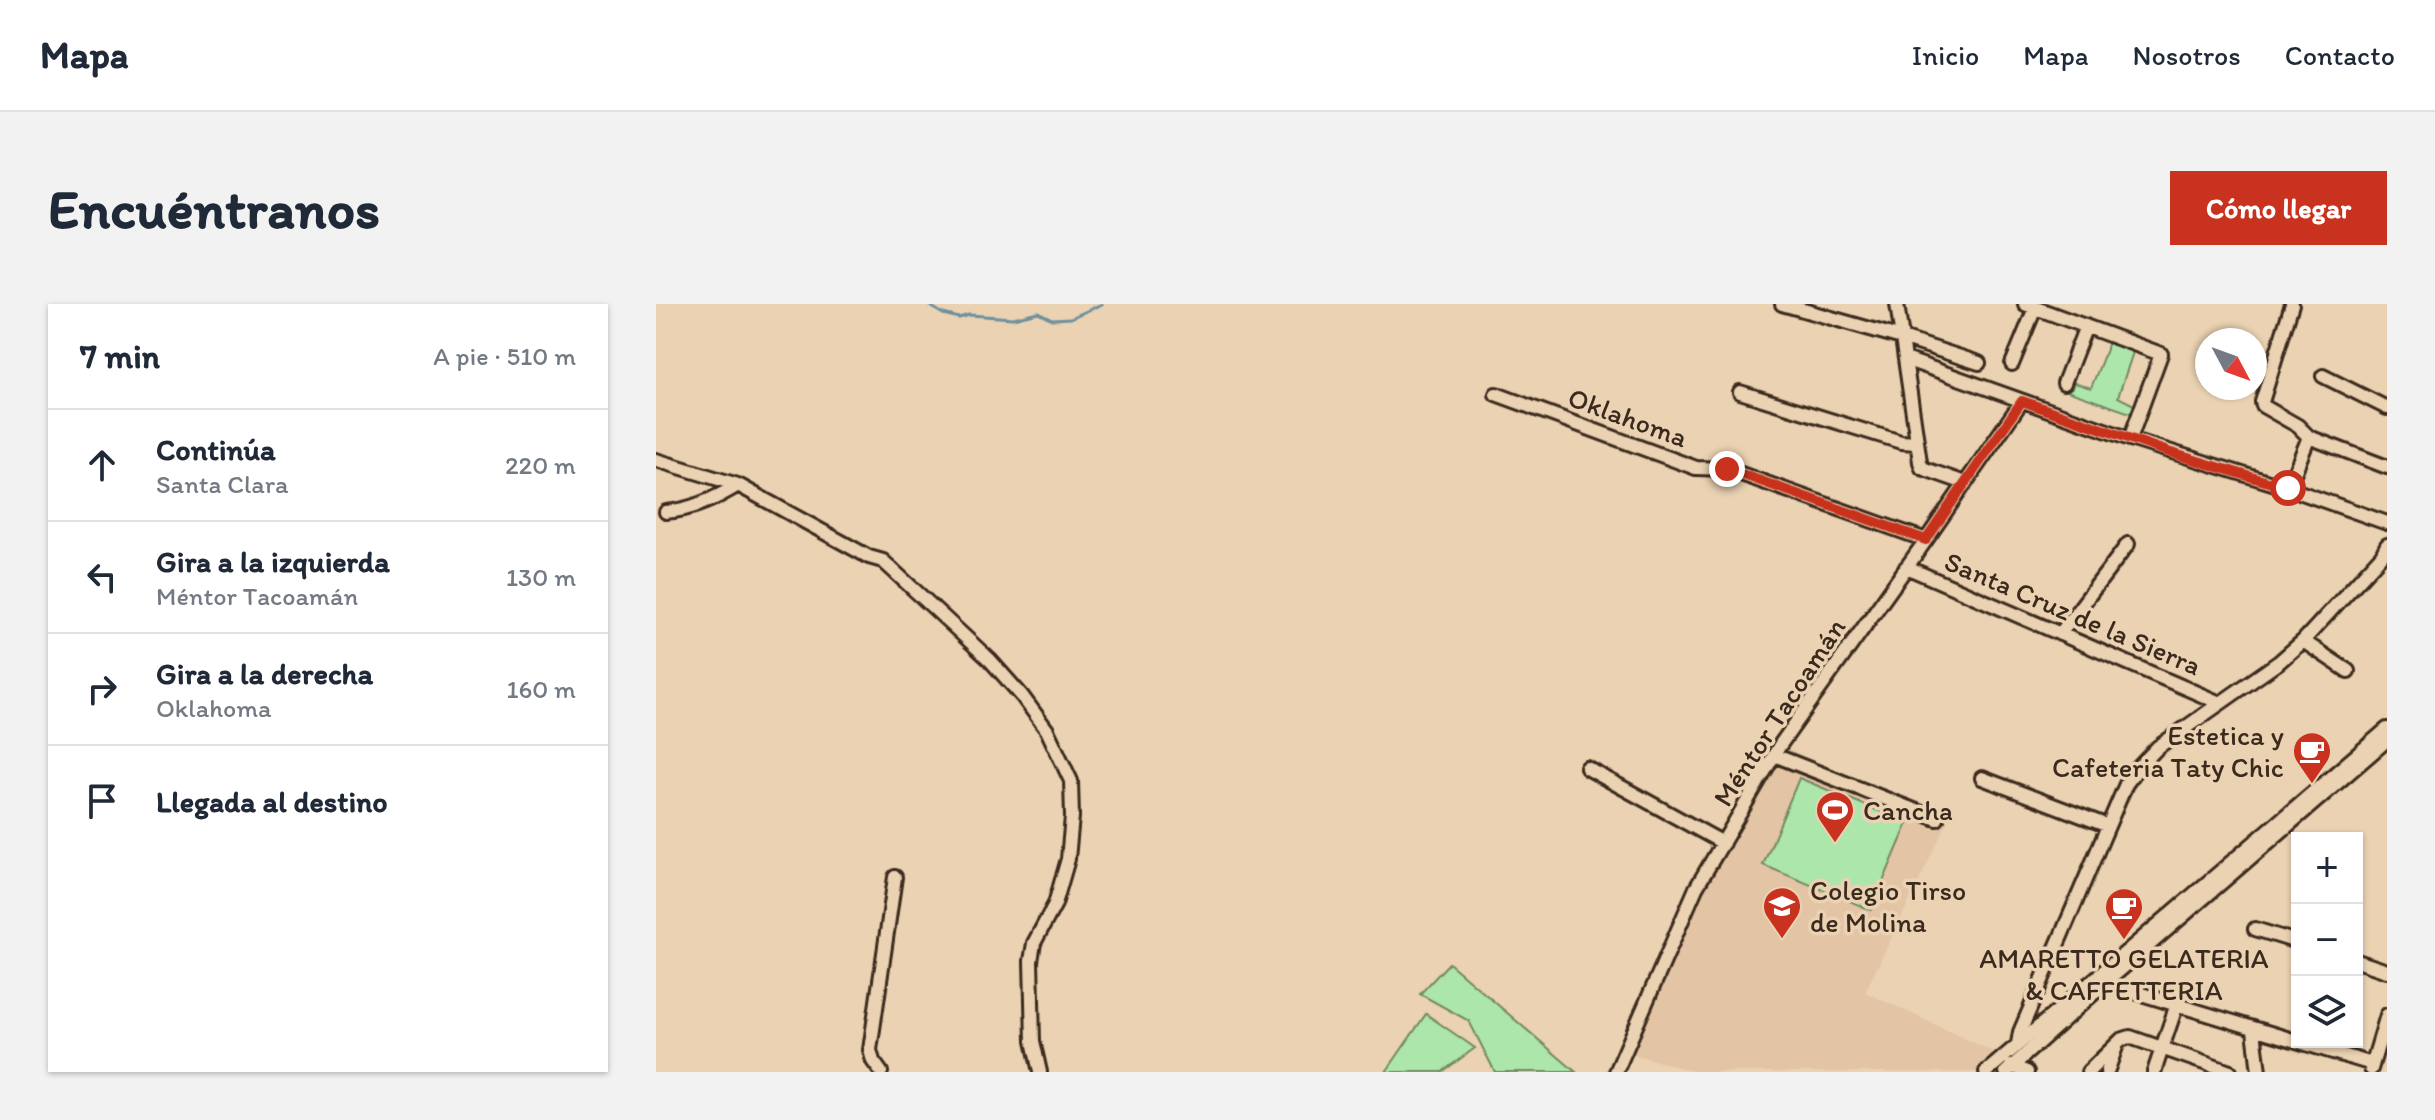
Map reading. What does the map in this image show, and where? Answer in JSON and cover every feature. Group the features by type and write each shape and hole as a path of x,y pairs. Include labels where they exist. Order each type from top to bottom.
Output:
{"street":[{"path":"1782,304 1979,363"},
{"path":"1897,304 1922,468 1965,483"},
{"path":"2012,364 2030,306 2160,352 2162,357 2130,439"},
{"path":"2288,306 2263,406 2298,426 2309,437 2387,467"},
{"path":"2064,383 2086,326"},
{"path":"1905,359 2130,439 2288,488 2387,523"},
{"path":"2323,376 2387,408"},
{"path":"1740,392 1901,442 1917,443"},
{"name":"Oklahoma","path":"1496,394 1696,468 1727,469 1926,540"},
{"name":"Méntor Tacoamán","path":"1616,1072 1696,888 1774,755 2022,401"},
{"path":"2288,488 2309,437"},
{"path":"656,460 738,485 891,568 990,660 1047,730 1071,781 1072,817 1062,887 1034,943 1031,961 1033,1041 1040,1072"},
{"path":"666,512 685,510 738,485"},
{"path":"2060,634 2128,544"},
{"path":"2020,1050 2020,1032 2126,784 2152,752 2279,662 2303,641 2385,552"},
{"name":"Santa Cruz de la Sierra","path":"1906,567 2220,703"},
{"path":"2303,641 2348,671"},
{"path":"2027,1072 2009,1069 2020,1050 2387,729"},
{"path":"1986,1072 2020,1050 2105,983 2387,740"},
{"path":"1774,755 1937,819"},
{"path":"1587,768 1723,843"},
{"path":"1982,778 2108,826"},
{"path":"881,1072 870,1050 895,877"},
{"path":"2255,929 2291,940"},
{"path":"2363,963 2387,971"},
{"path":"2105,983 2371,1068 2387,1015"},
{"path":"2154,1072 2177,1004"},
{"path":"2254,1030 2259,1072"},
{"path":"2088,1072 2117,1044 2130,1037 2211,1069 2230,1072"},
{"path":"2107,1072 2117,1044"}],"shaded area":[{"name":"Colegio Tirso de Molina","path":"1780,745 1948,821 1865,992 1998,1054 1980,1072 1696,1072 1625,1052 1696,888"}],"green space":[{"path":"2111,337 2135,346 2118,397 2136,406 2133,414 2067,391 2073,387 2072,382 2091,388"},
{"name":"Cancha","path":"1799,778 1908,823 1871,910 1763,865"},
{"path":"1449,963 1576,1072 1495,1072 1469,1021 1420,994"},
{"path":"1426,1014 1475,1048 1442,1072 1386,1072"}],"waterway":[{"path":"927,304 943,314 959,318 969,315 1013,318 1038,312 1052,319 1071,318 1102,304"}],"place":[{"name":"Estetica y Cafeteria Taty Chic","path":"2312,785"},
{"name":"Cancha","path":"1835,844"},
{"name":"Colegio Tirso de Molina","path":"1782,940"},
{"name":"AMARETTO GELATERIA & CAFFETTERIA","path":"2124,941"}],"route":[{"path":"1727,469 1926,540 2022,401 2168,452 2288,488"}]}
